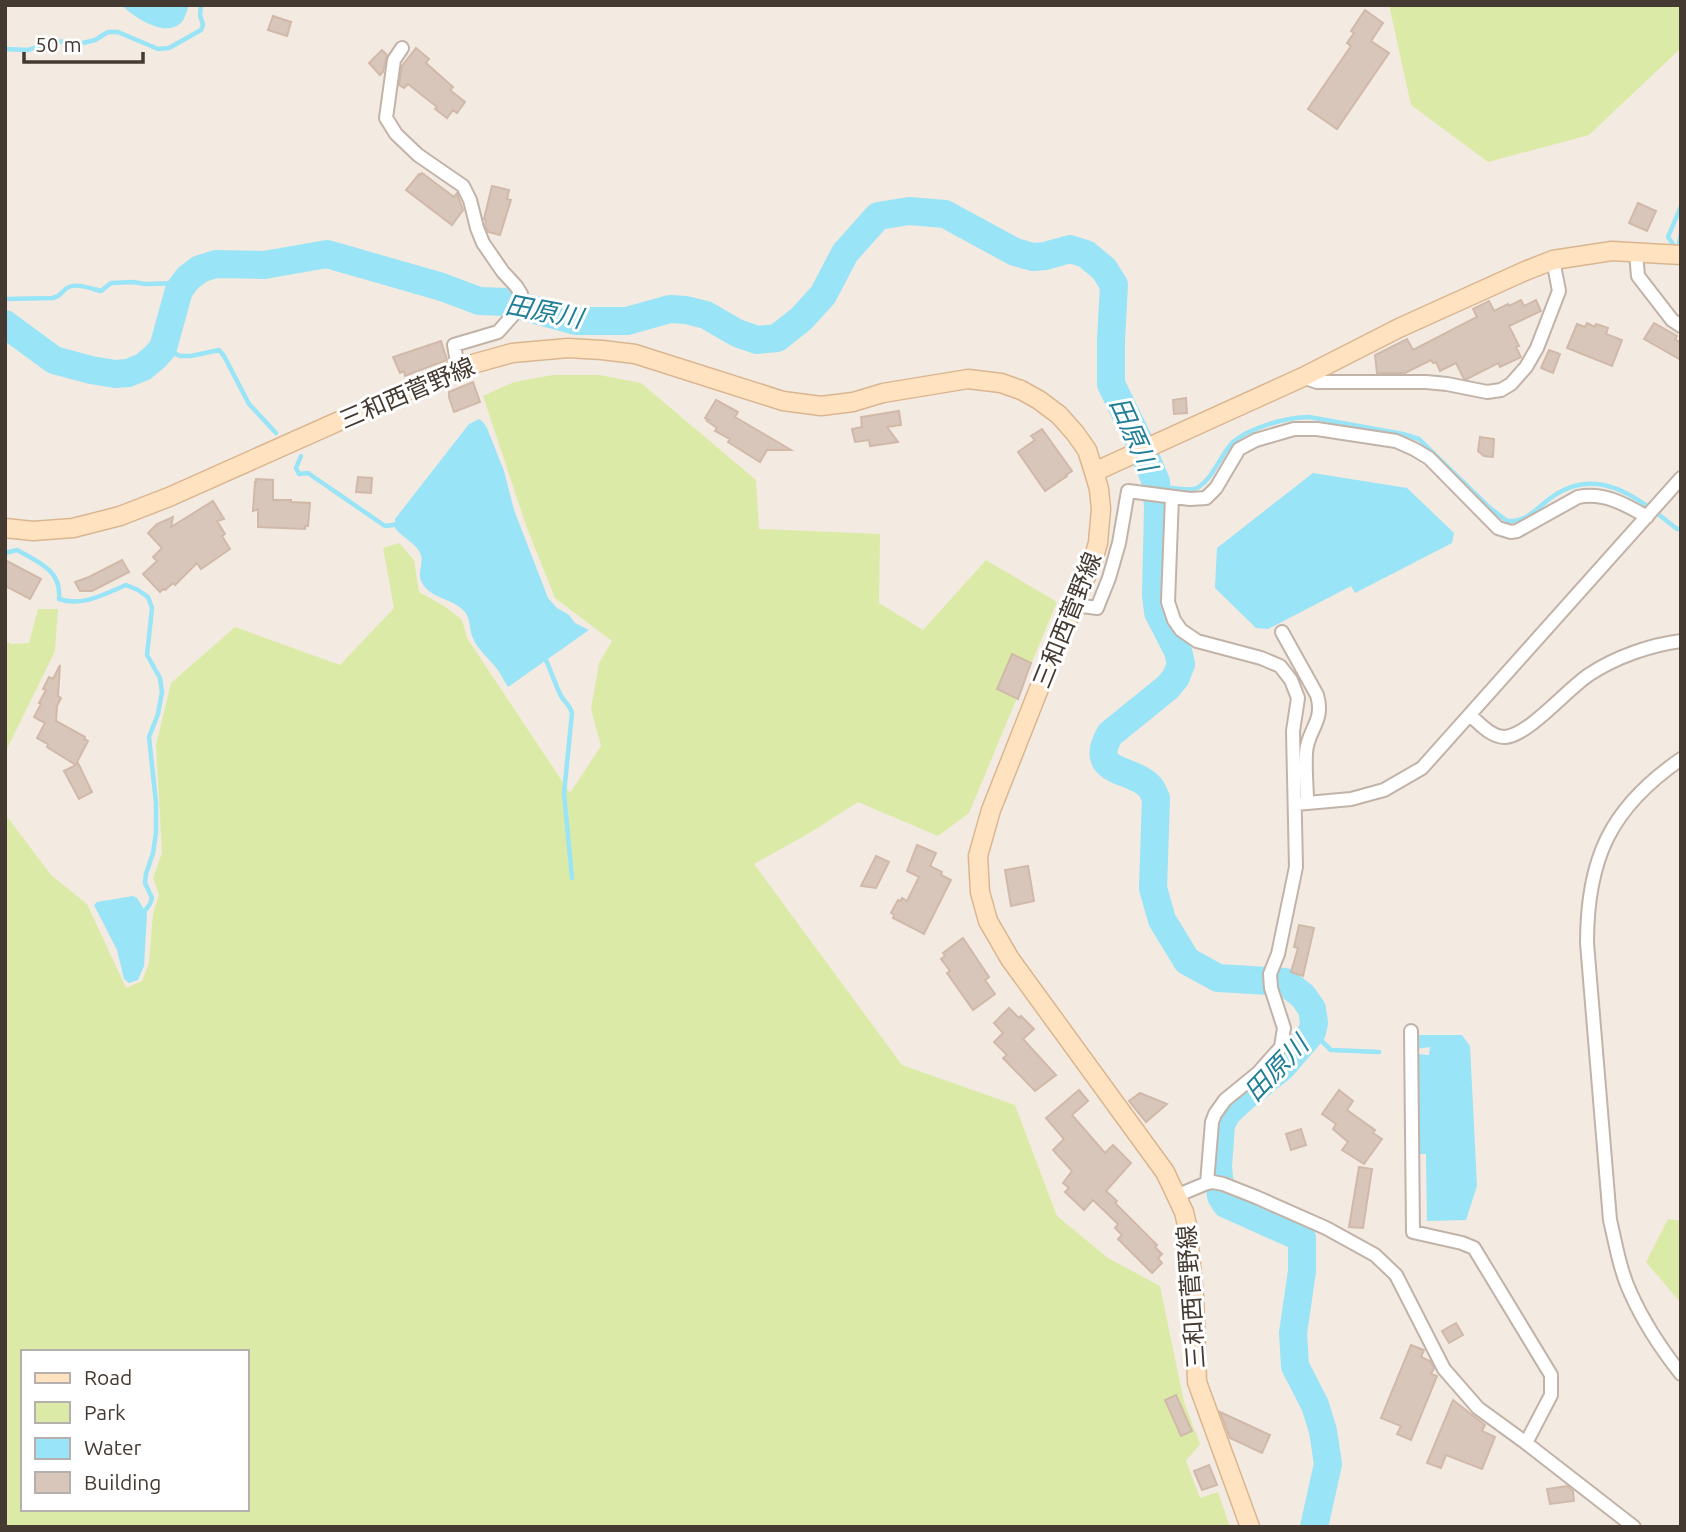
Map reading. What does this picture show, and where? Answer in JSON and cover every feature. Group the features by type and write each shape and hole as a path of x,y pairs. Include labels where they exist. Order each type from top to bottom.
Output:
{"main road":[{"path":"1094,472 1303,377 1399,328 1553,260 1612,251 1681,255"},
{"name":"三和西菅野線","path":"5,528 33,531 73,528 120,516 458,368 512,353 568,348 635,354 783,401 821,407 853,402 883,393 968,379 1001,383 1021,390 1059,415 1087,450 1100,489 1098,543 1088,575 1046,671 991,810 978,856 980,892 988,920 1010,959 1165,1172 1176,1196 1187,1225 1194,1296 1197,1382 1250,1527"}],"street":[{"path":"402,48 394,60 386,118 396,135 418,155 464,186 483,243 521,295 514,314 498,332 454,345 458,368"},
{"path":"1636,253 1638,276 1672,320 1681,326"},
{"path":"1303,377 1317,382 1426,382 1487,392 1501,390 1511,384 1526,367 1537,348 1559,291 1553,260"},
{"path":"1075,605 1097,608 1119,543 1128,491 1190,499 1206,498 1216,488 1239,449 1256,440 1294,429 1317,429 1396,441 1414,449 1429,458 1504,531 1523,529 1578,497 1589,495 1652,511"},
{"path":"1301,804 1350,799 1384,790 1422,768 1681,478"},
{"path":"1170,496 1168,602 1174,620 1181,630 1197,640 1280,666 1291,680 1298,698 1293,731 1301,804"},
{"path":"1214,1183 1212,1122 1215,1114 1281,1047 1284,1028 1271,988 1270,974 1278,954 1296,867 1306,752 1320,706 1317,695 1282,632"},
{"path":"1470,715 1490,733 1503,737 1516,735 1530,727 1573,686 1592,673 1640,651 1681,641"},
{"path":"1681,760 1644,788 1628,805 1604,843 1589,892 1587,917 1610,1220 1630,1294 1663,1352 1681,1374"},
{"path":"1411,1031 1413,1232 1474,1248 1551,1374 1551,1395 1526,1443"},
{"path":"1176,1196 1214,1183 1256,1197 1326,1228 1375,1255 1396,1275 1444,1369 1478,1408 1634,1527"}],"green space":[{"path":"1389,5 1681,5 1681,48 1589,135 1488,162 1411,105"},
{"path":"553,375 599,375 641,383 756,480 759,529 880,534 879,603 923,630 986,560 1057,602 969,813 938,836 858,802 754,864 902,1065 1015,1105 1057,1216 1108,1258 1160,1286 1184,1402 1200,1444 1186,1461 1200,1498 1218,1492 1230,1527 5,1527 5,814 51,875 87,904 126,988 142,981 149,963 153,914 159,895 153,878 162,853 156,745 171,683 235,627 340,665 394,608 383,548 399,543 414,560 419,592 462,620 467,638 570,793 601,746 591,709 599,663 612,641 555,598 527,528 483,396 514,382"},
{"path":"38,609 58,609 55,651 5,753 5,641 12,644 29,643"},
{"path":"1668,1219 1681,1221 1681,1303 1646,1262"}],"water":[{"path":"122,5 189,5 180,23 172,28 164,28 148,24"},
{"path":"479,419 487,428 504,471 514,510 548,598 575,623 589,630 508,687 475,642 465,612 433,594 421,582 421,555 395,528 395,519 469,424"},
{"path":"1313,473 1407,488 1454,533 1452,543 1355,593 1351,586 1268,629 1256,628 1215,588 1217,548"},
{"path":"133,896 147,914 144,966 138,980 129,983 124,979 117,950 94,905 97,902"},
{"path":"1416,1035 1462,1035 1470,1046 1477,1186 1466,1220 1427,1221 1426,1154 1418,1154 1416,1054 1429,1055 1430,1047 1416,1049"}],"building":[{"path":"1365,10 1383,23 1371,41 1389,53 1337,129 1308,109 1351,46 1347,43 1354,33 1351,31"},
{"path":"273,16 291,22 287,36 268,30"},
{"path":"416,48 429,59 426,63 453,87 450,90 465,102 457,113 453,110 447,118 408,84 404,88 399,85 402,66"},
{"path":"382,50 387,55 380,75 369,63"},
{"path":"422,173 454,197 457,193 463,210 452,225 406,190"},
{"path":"492,186 509,190 507,199 511,200 500,235 488,232 484,219"},
{"path":"1638,203 1656,211 1647,231 1629,223"},
{"path":"1521,300 1524,306 1536,300 1541,311 1509,326 1519,346 1516,347 1521,357 1500,367 1498,363 1467,379 1464,379 1456,363 1440,371 1436,362 1431,360 1405,373 1377,373 1375,355 1407,339 1413,350 1477,317 1473,309 1489,301 1494,311"},
{"path":"1587,323 1608,328 1606,334 1622,340 1612,366 1567,348 1577,324 1585,327"},
{"path":"1654,323 1677,336 1675,340 1681,342 1681,360 1644,339"},
{"path":"441,341 447,360 405,376 404,371 400,373 393,357"},
{"path":"1549,350 1560,354 1553,373 1541,368"},
{"path":"473,382 480,402 454,412 449,392"},
{"path":"1186,398 1187,413 1174,414 1173,400"},
{"path":"716,400 738,412 735,417 791,450 767,450 760,462 728,442 730,439 715,431 717,428 705,418"},
{"path":"899,411 901,425 887,427 898,442 870,446 869,440 855,442 852,429 862,427 861,417"},
{"path":"1042,429 1072,471 1045,491 1018,452 1035,440 1031,436"},
{"path":"1480,437 1494,439 1493,457 1484,456 1478,451"},
{"path":"358,477 372,478 371,493 356,492"},
{"path":"256,479 273,480 273,500 310,503 308,526 305,526 305,529 258,527 258,509 253,511"},
{"path":"213,501 224,519 217,521 230,549 201,569 197,563 175,585 173,583 160,592 143,574 157,561 153,557 162,548 148,533 157,524 173,517 171,527"},
{"path":"5,560 41,579 30,599 5,586"},
{"path":"122,560 129,572 92,591 80,591 75,582"},
{"path":"1012,654 1031,663 1018,699 997,689"},
{"path":"60,665 58,696 61,698 57,706 56,721 88,741 76,764 78,763 92,792 79,799 64,771 76,765 37,738 45,723 34,717 49,677 53,679"},
{"path":"917,845 936,853 930,866 951,880 924,934 893,918 891,913 898,900 901,901 902,898 907,901 919,877 907,871"},
{"path":"876,856 889,862 876,888 861,886"},
{"path":"1028,866 1034,901 1011,906 1005,870"},
{"path":"1299,925 1314,928 1303,976 1291,972 1298,948 1294,947"},
{"path":"963,938 989,977 985,980 995,994 973,1010 947,973 950,971 941,959 945,956 943,953"},
{"path":"1009,1008 1034,1029 1023,1039 1056,1075 1035,1091 1003,1058 1007,1055 994,1042 1003,1033 994,1023"},
{"path":"1079,1090 1088,1101 1072,1115 1105,1153 1113,1145 1131,1163 1106,1191 1157,1245 1155,1247 1162,1254 1158,1258 1162,1263 1152,1273 1118,1239 1122,1235 1115,1228 1118,1224 1093,1200 1084,1210 1065,1192 1069,1188 1063,1183 1072,1171 1053,1150 1064,1139 1046,1118"},
{"path":"1339,1090 1353,1101 1347,1110 1375,1130 1373,1133 1382,1139 1364,1164 1342,1150 1348,1142 1333,1129 1336,1124 1322,1114"},
{"path":"1140,1093 1167,1104 1146,1122 1129,1101"},
{"path":"1301,1129 1306,1145 1291,1150 1286,1134"},
{"path":"1359,1167 1372,1169 1363,1228 1349,1227"},
{"path":"1456,1323 1463,1335 1449,1343 1442,1331"},
{"path":"1411,1345 1424,1350 1421,1357 1430,1361 1434,1368 1431,1374 1437,1376 1411,1440 1397,1434 1401,1426 1381,1418"},
{"path":"1176,1395 1192,1431 1181,1436 1165,1400"},
{"path":"1453,1400 1485,1425 1482,1431 1495,1437 1482,1469 1446,1455 1441,1468 1427,1463"},
{"path":"1220,1412 1270,1435 1262,1453 1230,1438"},
{"path":"1209,1465 1217,1485 1202,1490 1194,1471"},
{"path":"1567,1486 1573,1491 1574,1501 1550,1504 1547,1489"}],"waterway":[{"path":"5,49 28,50 52,41 83,43 108,32 118,32 158,49 169,48 201,30 201,5"},
{"path":"1681,206 1668,237 1675,247 1678,248 1681,234"},
{"name":"田原川","path":"5,324 54,360 91,370 128,373 143,367 163,348 179,290 188,278 200,269 216,264 264,265 327,254 442,287 479,301 506,302 576,321 627,321 670,309 686,310 706,315 737,333 757,340 777,338 801,319 823,295 845,253 878,216 909,211 945,214 1015,252 1033,257 1070,249 1086,254 1104,269 1114,285 1111,384 1156,482 1158,612 1178,651 1181,664 1168,687 1110,734 1104,747 1104,757 1108,764 1143,781 1151,788 1156,798 1153,888 1162,920 1187,961 1218,978 1285,982 1303,996 1312,1009 1312,1032 1282,1067 1227,1113 1221,1124 1218,1167 1221,1196 1226,1204 1302,1238 1302,1271 1293,1333 1295,1366 1315,1405 1323,1431 1328,1464 1314,1527"},
{"path":"5,299 53,298 71,286 84,286 101,291 111,283 184,283"},
{"path":"163,348 180,356 219,350 249,404 276,433"},
{"path":"1156,486 1194,489 1205,482 1228,448 1239,438 1268,424 1309,417 1419,439 1507,521 1525,518 1566,489 1583,484 1600,484 1632,496 1677,529 1681,529"},
{"path":"301,456 296,468 299,474 308,473 385,526 400,524"},
{"path":"5,553 17,550 47,568 57,581 59,599 85,600 126,585 148,597 152,608 147,655 160,678 162,692 158,714 149,737 156,803 156,833 145,883 152,898 142,915"},
{"path":"544,656 560,694 572,713 564,793 572,878"},
{"path":"1312,1032 1331,1050 1379,1052"}]}
